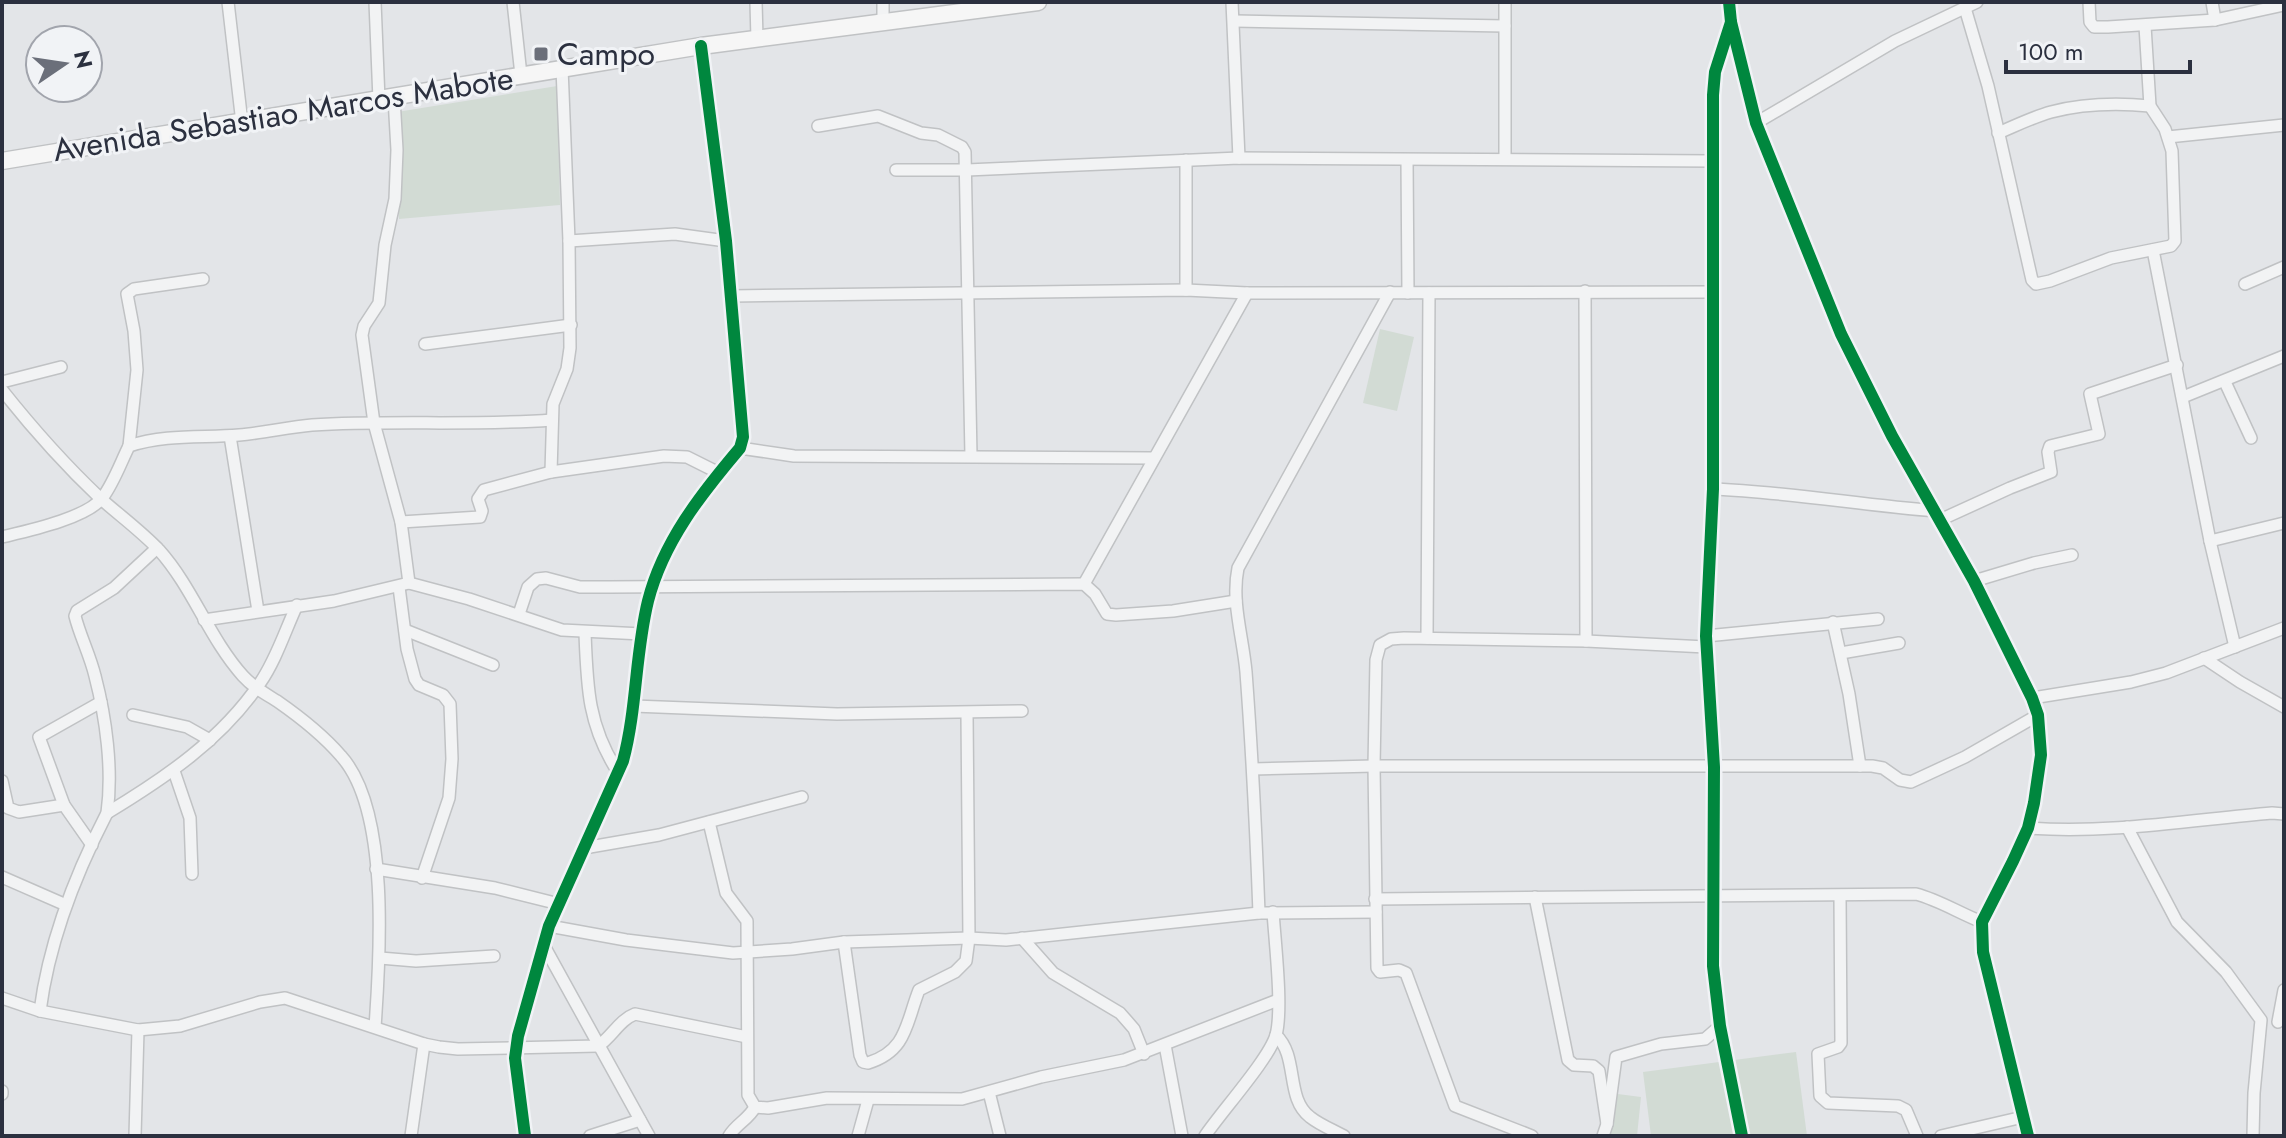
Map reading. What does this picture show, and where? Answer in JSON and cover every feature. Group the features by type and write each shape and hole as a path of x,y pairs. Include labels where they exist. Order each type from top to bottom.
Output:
{"main road":[{"name":"Avenida Sebastiao Marcos Mabote","path":"2,161 701,46 1038,2"}],"street":[{"path":"228,2 242,123"},
{"path":"375,2 386,99 397,150 395,199 385,245 379,303 364,326 362,335 374,423 401,522 407,649 419,685 443,695 450,704 449,798 422,878"},
{"path":"513,2 521,75"},
{"path":"756,2 757,39"},
{"path":"883,2 883,24"},
{"path":"1232,2 1239,158"},
{"path":"1505,2 1505,159"},
{"path":"1729,2 1731,22 1756,123 1841,334 1892,436 1974,581 2038,715 2039,778 2028,828 1982,922 1983,952 2028,1136"},
{"path":"1756,123 1872,54 1977,2"},
{"path":"2089,2 2090,22 2094,27 2215,20 2284,5"},
{"path":"2212,2 2215,20"},
{"path":"1965,8 1988,86 2032,280 2036,284 2111,258 2171,246 2175,241 2172,151 2168,137 2150,106 2145,26"},
{"path":"1235,21 1505,26"},
{"path":"1731,22 1715,72 1713,489 1706,641 1714,767 1713,966 1720,1026 1742,1136"},
{"path":"525,1136 515,1047 549,926 618,772 630,736 642,634 652,586 667,549 690,510 740,448 743,427 732,296 701,46"},
{"path":"551,472 552,420 556,394 567,369 571,325 562,68"},
{"path":"1998,133 2066,109 2128,104 2150,106"},
{"path":"818,126 868,117 887,118 921,133 938,135 962,147 965,152 971,456"},
{"path":"2168,137 2284,125"},
{"path":"896,170 967,170 1239,158 1713,161"},
{"path":"1186,160 1186,290"},
{"path":"1407,160 1408,293"},
{"path":"569,241 675,234 726,241"},
{"path":"2153,250 2210,541 2235,647"},
{"path":"2245,284 2284,267"},
{"path":"2,537 62,520 102,500 129,446 137,370 127,294 134,289 203,279"},
{"path":"732,296 1186,290 1247,293 1713,292"},
{"path":"1585,291 1586,641"},
{"path":"1259,913 1253,769 1235,585 1238,568 1390,292"},
{"path":"1084,584 1247,293"},
{"path":"1427,638 1429,293"},
{"path":"425,344 571,325"},
{"path":"2183,397 2284,356"},
{"path":"1713,489 1774,491 1938,516 2051,472 2050,446 2099,434 2090,394 2177,365"},
{"path":"2,382 61,367"},
{"path":"2225,382 2251,438"},
{"path":"2,390 41,440 157,548 180,577 230,659 256,689 313,729 343,757 352,770 366,806 376,869 380,958 375,1027"},
{"path":"129,446 145,441 230,436 309,425 486,424 552,420"},
{"path":"230,436 258,611"},
{"path":"740,448 794,456 1152,458"},
{"path":"401,522 480,517 482,511 478,499 484,490 551,472 644,458 680,456 694,459 719,473"},
{"path":"2210,541 2284,523"},
{"path":"40,1011 47,965 66,905 107,813 108,765 101,702 75,616 77,611 114,588 157,548"},
{"path":"1974,581 2072,555"},
{"path":"519,614 528,587 537,579 546,578 580,587 1084,584 1095,594 1107,614 1116,615 1173,611 1236,601"},
{"path":"204,620 334,601 404,585 519,614 562,630 642,634"},
{"path":"107,813 174,771 210,740 268,671 297,605"},
{"path":"1532,1136 1461,1110 1451,1101 1406,973 1399,970 1380,972 1377,968 1374,766 1376,660 1380,645 1391,639 1427,638 1706,641 1833,622 1878,619"},
{"path":"1833,622 1860,766"},
{"path":"2032,698 2131,682 2166,673 2284,628"},
{"path":"405,630 493,665"},
{"path":"585,633 586,674 594,723 604,750 618,772"},
{"path":"1841,653 1899,643"},
{"path":"2204,658 2284,707"},
{"path":"92,845 64,805 39,737 101,702"},
{"path":"634,706 837,714 1022,711"},
{"path":"844,942 860,1055 863,1062 868,1063 881,1058 901,1041 919,990 955,972 966,961 969,938 967,714"},
{"path":"133,715 187,727 210,740"},
{"path":"1253,769 1374,766 1860,766 1883,768 1900,780 1911,782 1978,750 2038,715"},
{"path":"174,771 190,818 192,874"},
{"path":"2,781 8,808 19,812 64,805"},
{"path":"584,848 628,842 802,797"},
{"path":"2028,828 2068,830 2127,827 2284,814"},
{"path":"709,822 726,893 747,921 748,1095 755,1107"},
{"path":"2127,827 2177,922 2226,972 2261,1020 2253,1136"},
{"path":"376,869 495,888 559,904"},
{"path":"2,877 66,905"},
{"path":"1375,899 1916,894 1933,898 1982,922"},
{"path":"1840,896 1841,1043 1818,1054 1820,1096 1828,1103 1898,1106 1906,1110 1917,1136"},
{"path":"1535,897 1568,1060 1574,1065 1593,1066 1599,1071 1607,1124"},
{"path":"549,926 626,940 733,953 844,942 969,938 991,941 1273,912 1376,912"},
{"path":"1205,1136 1276,1035 1278,1000 1273,912"},
{"path":"1022,938 1053,973 1120,1013 1134,1029 1144,1054"},
{"path":"543,944 649,1136"},
{"path":"380,958 416,961 494,956"},
{"path":"2261,1020 2281,1022 2284,990"},
{"path":"2,998 40,1011 138,1030 180,1026 260,1002 285,998 424,1044 458,1049 598,1046 627,1017 635,1014 747,1037"},
{"path":"755,1107 768,1108 827,1098 962,1099 1144,1054 1278,1000"},
{"path":"1603,1136 1616,1057 1661,1044 1705,1039 1720,1026"},
{"path":"135,1136 138,1030"},
{"path":"1276,1035 1288,1051 1302,1109 1310,1117 1344,1136"},
{"path":"411,1136 424,1044"},
{"path":"1165,1045 1182,1136"},
{"path":"989,1092 1000,1136"},
{"path":"858,1136 868,1100"},
{"path":"729,1136 755,1107"},
{"path":"1941,1136 2023,1117"},
{"path":"590,1136 640,1120"}],"shaded area":[{"path":"557,86 560,205 399,219 397,112"},
{"path":"1380,329 1414,337 1397,411 1363,403"},
{"path":"1796,1052 1807,1136 1651,1136 1643,1072"},
{"path":"1610,1093 1641,1097 1637,1136 1605,1136"}],"cycle path":[{"path":"1729,2 1731,22 1756,123 1841,334 1892,436 1974,581 2038,715 2041,755 2028,828 1982,922 1983,952 2028,1136"},
{"path":"1731,22 1715,72 1713,95 1713,489 1706,636 1714,767 1713,966 1720,1026 1742,1136"},
{"path":"525,1136 515,1058 518,1036 549,926 623,761 648,601 673,539 711,483 740,448 743,437 726,241 701,46"}],"place":[{"name":"Campo","path":"541,54"}]}
